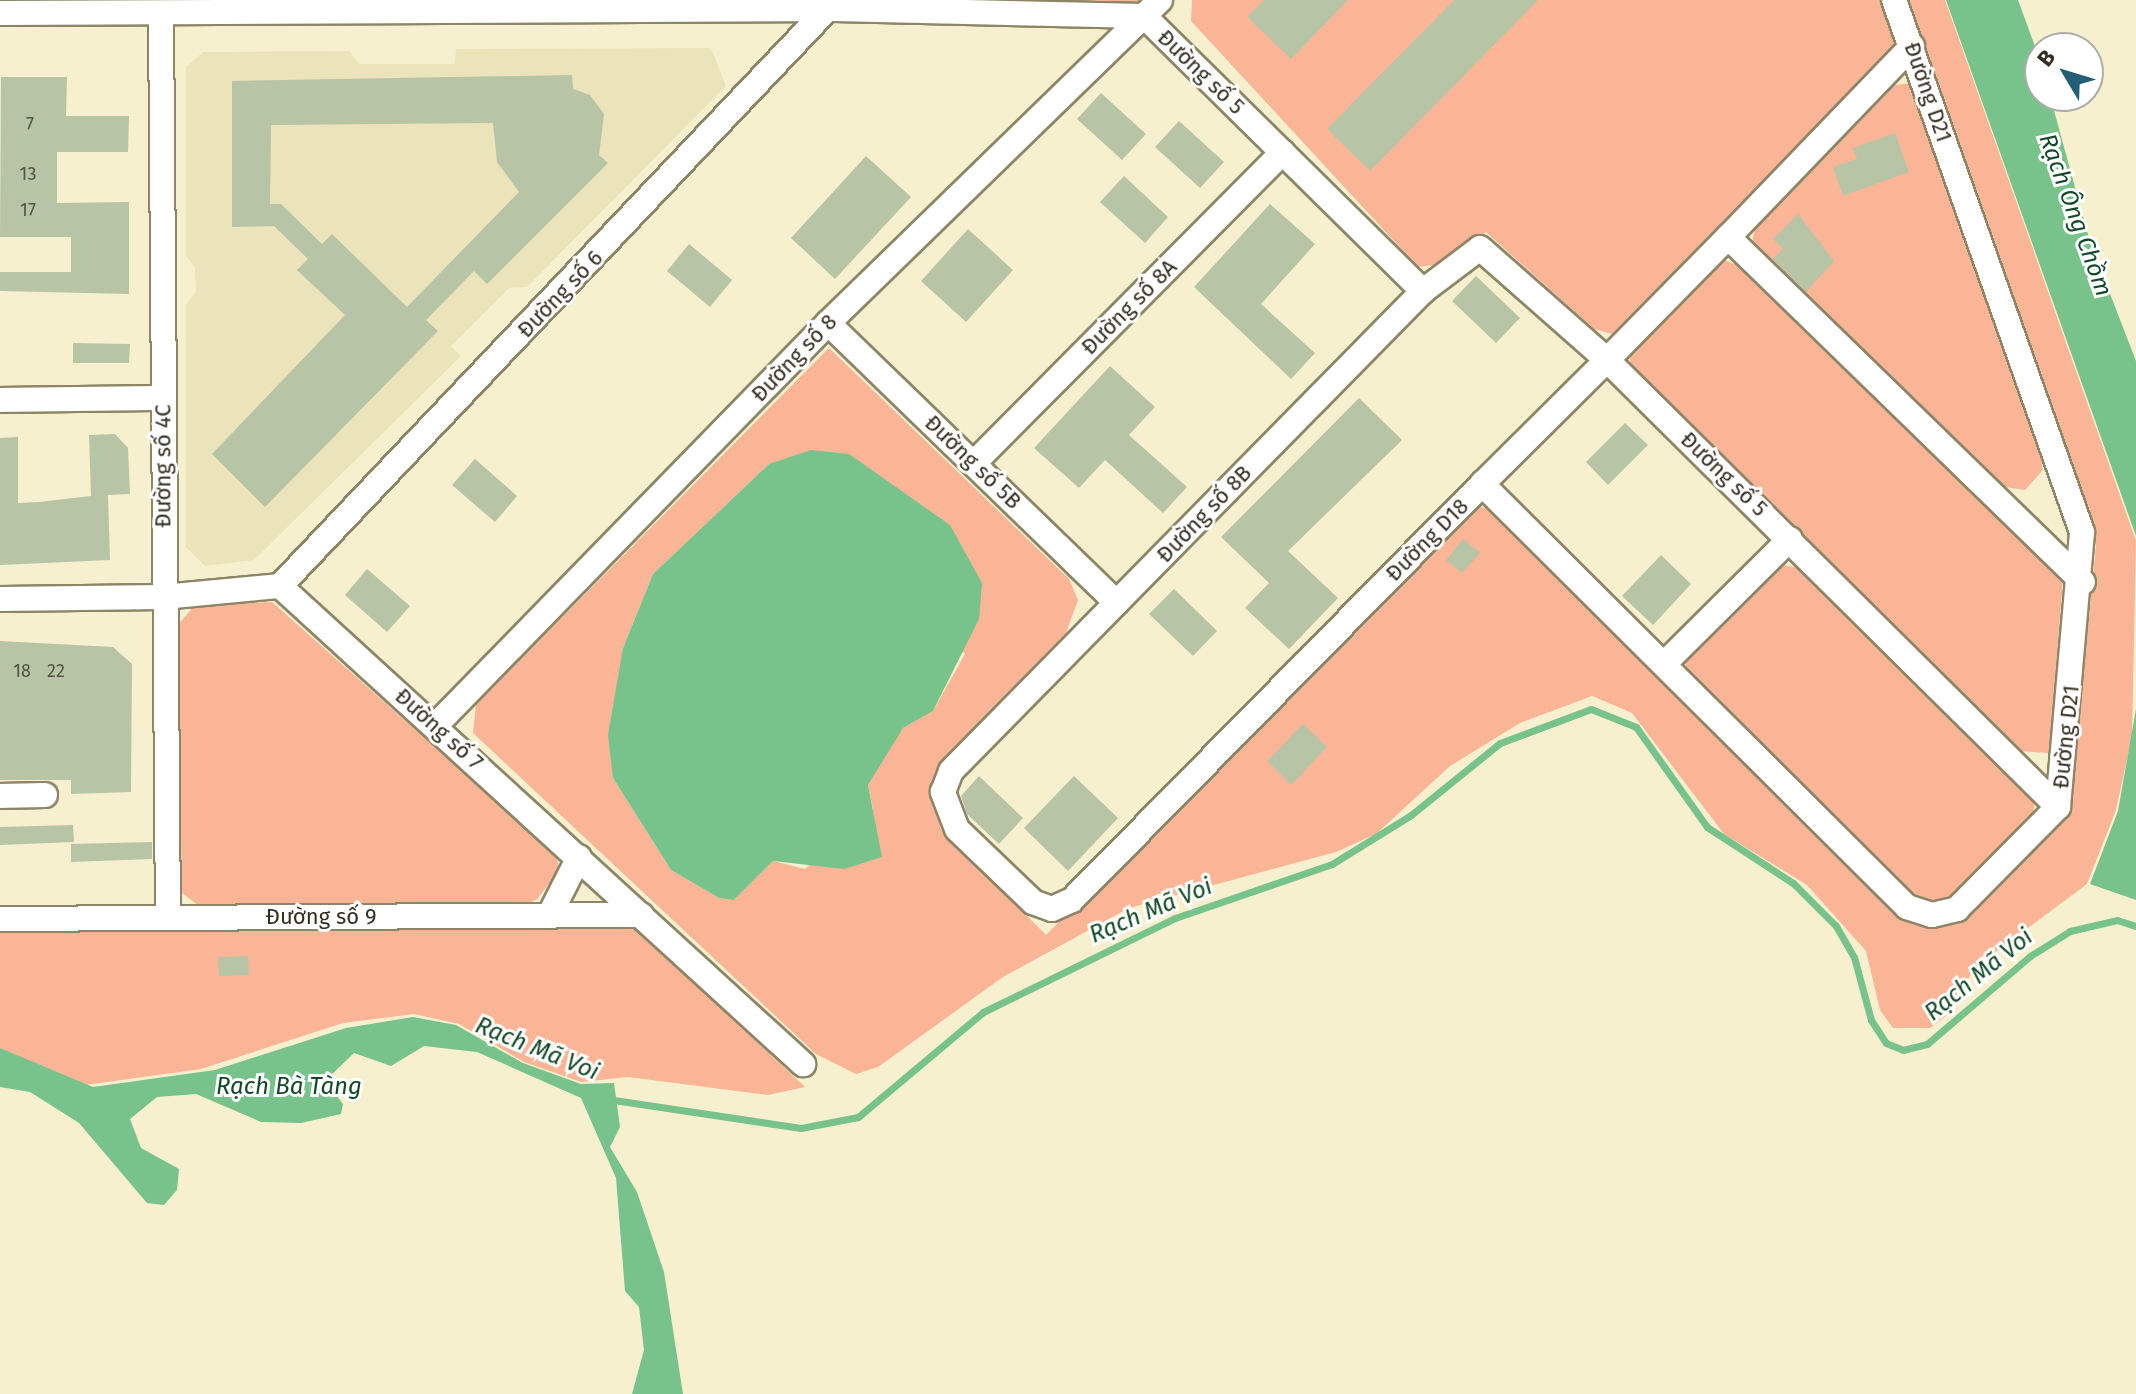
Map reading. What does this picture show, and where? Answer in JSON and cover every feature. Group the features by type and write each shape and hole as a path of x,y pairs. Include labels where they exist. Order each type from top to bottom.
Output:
{"street":[{"name":"Đường D21","path":"1482,484 1907,907 1932,915 1957,909 2058,807 2083,582 2082,532 1894,0"},
{"name":"Đường số 5","path":"0,13 161,14 368,5 1152,8 1283,152 1423,291"},
{"name":"Đường số 6","path":"280,586 834,5"},
{"name":"Đường số 8","path":"436,725 828,323 1152,8"},
{"name":"Đường số 4C","path":"161,14 163,597 168,918"},
{"name":"Đường D18","path":"943,792 957,829 1033,902 1061,908 1607,360 1912,46"},
{"name":"Đường số 8A","path":"974,463 1283,152"},
{"path":"1728,237 2083,582"},
{"name":"Đường số 5","path":"1480,248 1607,360 2058,807"},
{"name":"Đường số 8B","path":"943,792 951,771 1423,291 1480,248"},
{"name":"Đường số 5B","path":"828,323 1117,603"},
{"path":"0,400 164,398"},
{"path":"1665,663 1790,539"},
{"path":"0,599 163,597 280,586"},
{"name":"Đường số 7","path":"280,586 436,725 803,1064"},
{"path":"0,796 45,795"},
{"path":"549,916 579,857"},
{"name":"Đường số 9","path":"0,919 641,915"}],"shaded area":[{"path":"1045,0 1145,0 1137,4"},
{"path":"1192,0 1884,0 1898,40 1892,55 1612,334 1594,329 1486,232 1441,264 1418,267 1191,21"},
{"path":"1906,0 1945,0 2136,541 2132,737 2116,810 2087,884 1974,968 1951,1012 1930,1028 1893,1028 1880,1010 1866,951 1807,885 1724,834 1632,713 1592,696 1520,723 1450,766 1376,834 1336,852 1129,908 1003,977 878,1067 856,1074 816,1054 473,733 476,704 829,348 1069,579 1078,600 1066,633 950,751 931,786 941,829 1046,935 1477,505 1499,514 1902,918 1919,922 2070,805 2096,546","holes":["769,464 965,654 933,711 903,728 879,763 868,785 873,809 805,869 773,861 734,900 719,898 671,870 613,778 623,648 653,574"]},
{"path":"711,48 726,86 527,287 509,288 451,346 461,356 254,560 205,566 186,547 186,305 196,291 195,268 186,256 186,67 203,52 349,51 359,64 455,64 456,49"},
{"path":"1911,83 2042,452 2042,471 2025,490 1998,486 1752,242 1756,225 1888,86"},
{"path":"1724,260 1741,267 2063,579 2049,753 2016,751 1632,372 1629,354"},
{"path":"1784,565 1806,570 2035,802 2032,817 1950,899 1931,905 1912,897 1686,670 1685,658"},
{"path":"272,602 557,856 559,871 537,899 526,905 199,906 182,893 177,626 195,605"},
{"path":"633,926 805,1087 768,1095 628,1077 581,1082 524,1062 459,1024 414,1014 343,1023 201,1069 85,1085 0,1048 0,929"}],"water":[{"name":"Rạch Ông Chồm","path":"1946,0 2018,0 2030,32 2024,32 2024,112 2054,112 2090,242 2136,361 2136,536"},
{"path":"811,450 849,454 950,525 982,583 979,619 933,711 903,728 868,785 882,857 844,869 773,861 734,900 719,898 671,870 613,778 608,735 623,648 653,574 769,464"},
{"path":"2136,709 2136,900 2090,884 2118,811"},
{"name":"Rạch Bà Tàng","path":"413,1017 456,1025 523,1063 581,1084 614,1083 620,1127 610,1147 637,1192 664,1272 683,1394 632,1394 644,1350 639,1307 625,1291 616,1178 581,1098 477,1052 424,1046 391,1066 354,1053 325,1081 343,1104 341,1114 301,1123 261,1122 196,1094 157,1097 130,1119 141,1148 179,1169 177,1190 164,1205 147,1203 79,1123 30,1092 0,1087 0,1048 93,1087 215,1070 346,1028"}],"building":[{"path":"1264,0 1348,0 1291,59 1247,17"},
{"path":"1454,0 1538,0 1370,171 1327,129"},
{"path":"572,75 573,89 590,95 604,114 599,155 608,163 487,284 474,271 426,320 438,331 265,507 212,454 345,315 297,270 308,259 274,226 232,227 232,81","holes":["493,123 497,162 519,192 407,307 332,234 322,244 281,204 270,204 271,125"]},
{"path":"1,77 67,77 66,116 129,116 128,152 57,152 57,203 129,202 129,294 0,291 0,272 71,272 71,237 0,237"},
{"path":"1101,93 1146,134 1122,160 1077,119"},
{"path":"1179,121 1224,162 1200,188 1155,147"},
{"path":"1895,133 1909,172 1843,196 1833,167 1857,159 1853,148"},
{"path":"866,156 911,197 835,279 791,238"},
{"path":"1124,176 1168,217 1145,243 1100,202"},
{"path":"1270,204 1315,244 1261,304 1315,353 1291,379 1194,287"},
{"path":"1798,214 1834,261 1806,292 1773,259 1783,249 1773,239"},
{"path":"968,229 1013,270 966,322 921,281"},
{"path":"689,244 732,280 710,307 667,271"},
{"path":"1476,276 1520,318 1496,343 1452,301"},
{"path":"73,343 130,344 129,363 73,363"},
{"path":"1110,366 1155,407 1129,435 1187,487 1163,513 1105,460 1079,488 1034,448"},
{"path":"1359,398 1402,440 1288,551 1338,598 1289,649 1245,608 1269,583 1221,537"},
{"path":"1625,423 1648,445 1608,485 1586,462"},
{"path":"115,434 128,448 130,494 108,495 110,560 0,565 0,438 18,437 18,503 91,496 89,435"},
{"path":"475,459 517,496 495,522 452,485"},
{"path":"1463,539 1480,553 1462,573 1446,560"},
{"path":"1661,555 1691,584 1653,625 1622,596"},
{"path":"367,569 410,606 387,632 345,595"},
{"path":"1174,589 1217,631 1193,656 1149,614"},
{"path":"0,641 113,647 132,664 131,792 71,794 71,780 0,780"},
{"path":"1303,724 1327,747 1291,785 1267,761"},
{"path":"979,776 1023,818 999,844 967,814 961,796"},
{"path":"1074,776 1118,818 1068,871 1024,828"},
{"path":"73,825 74,842 0,845 0,827"},
{"path":"152,842 152,859 71,862 71,844"},
{"path":"248,956 249,975 219,976 218,957"}],"waterway":[{"name":"Rạch Mã Voi","path":"607,1099 801,1128 858,1117 983,1012 1175,918 1332,864 1411,815 1500,743 1591,709 1636,727 1707,827 1793,883 1836,926 1854,957 1871,1020 1886,1043 1903,1050 1927,1044 2030,956 2070,931 2117,920 2136,926"}]}
